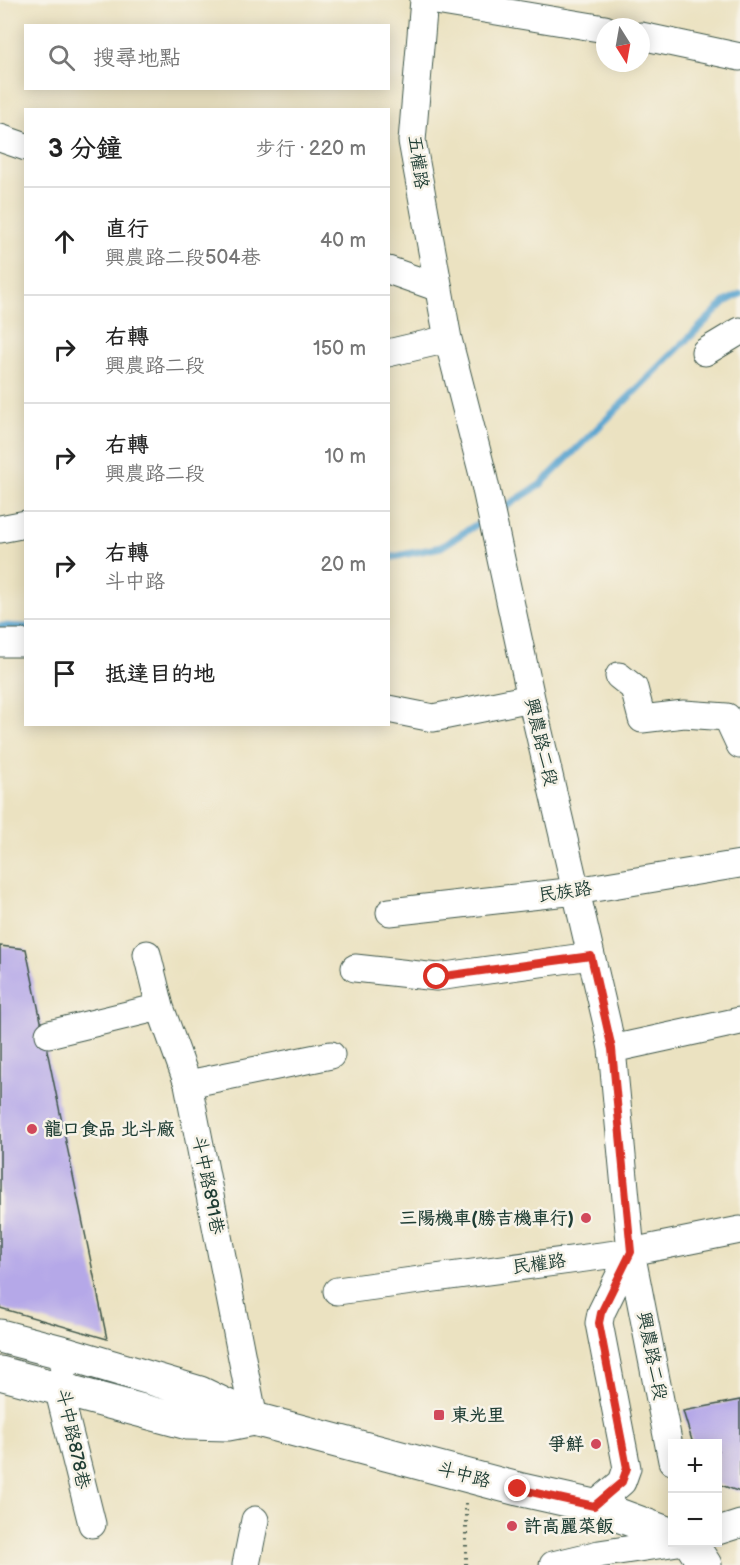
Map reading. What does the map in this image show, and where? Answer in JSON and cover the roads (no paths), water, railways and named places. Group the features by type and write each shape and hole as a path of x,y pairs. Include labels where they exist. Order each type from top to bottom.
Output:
{"main road":[{"name":"斗中路","path":"0,1336 200,1393 254,1419 594,1506 668,1534"},
{"name":"斗中路","path":"0,1372 188,1423 228,1424 254,1419"},
{"path":"692,1547 705,1565"}],"street":[{"name":"五權路","path":"423,0 412,141 439,288"},
{"path":"430,0 596,28"},
{"path":"650,38 740,57"},
{"path":"0,138 24,146"},
{"path":"390,271 439,288"},
{"name":"興農路二段","path":"439,288 448,339 482,471 531,698 612,1049 631,1252 668,1441"},
{"path":"705,352 740,331"},
{"path":"390,353 448,339"},
{"path":"0,529 24,524"},
{"path":"0,643 24,643"},
{"path":"619,676 634,688 642,719 684,714 728,717 740,746"},
{"path":"390,709 433,718 531,698"},
{"name":"民族路","path":"390,912 576,891 740,864"},
{"name":"斗中路891巷","path":"147,954 160,1007 188,1084 254,1419"},
{"path":"355,968 437,977 591,956"},
{"path":"49,1034 160,1007"},
{"path":"612,1049 740,1021"},
{"path":"188,1084 331,1055"},
{"name":"民權路","path":"337,1291 631,1252 740,1230"},
{"path":"594,1506 622,1482 627,1468 599,1323 601,1313 631,1252"},
{"name":"斗中路878巷","path":"69,1354 58,1388 92,1524"},
{"path":"246,1565 255,1520"},
{"path":"722,1530 740,1524"},
{"path":"553,1565 599,1554 668,1544"},
{"path":"690,1547 693,1565"}],"waterway":[{"path":"497,512 540,485 725,302 740,294"},
{"path":"390,558 441,547 487,518"},
{"path":"0,626 24,627"}],"place":[{"name":"龍口食品 北斗廠","path":"32,1129"},
{"name":"三陽機車(勝吉機車行)","path":"586,1218"},
{"name":"東光里","path":"439,1415"},
{"name":"爭鮮","path":"596,1444"},
{"name":"許高麗菜飯","path":"512,1526"}]}
